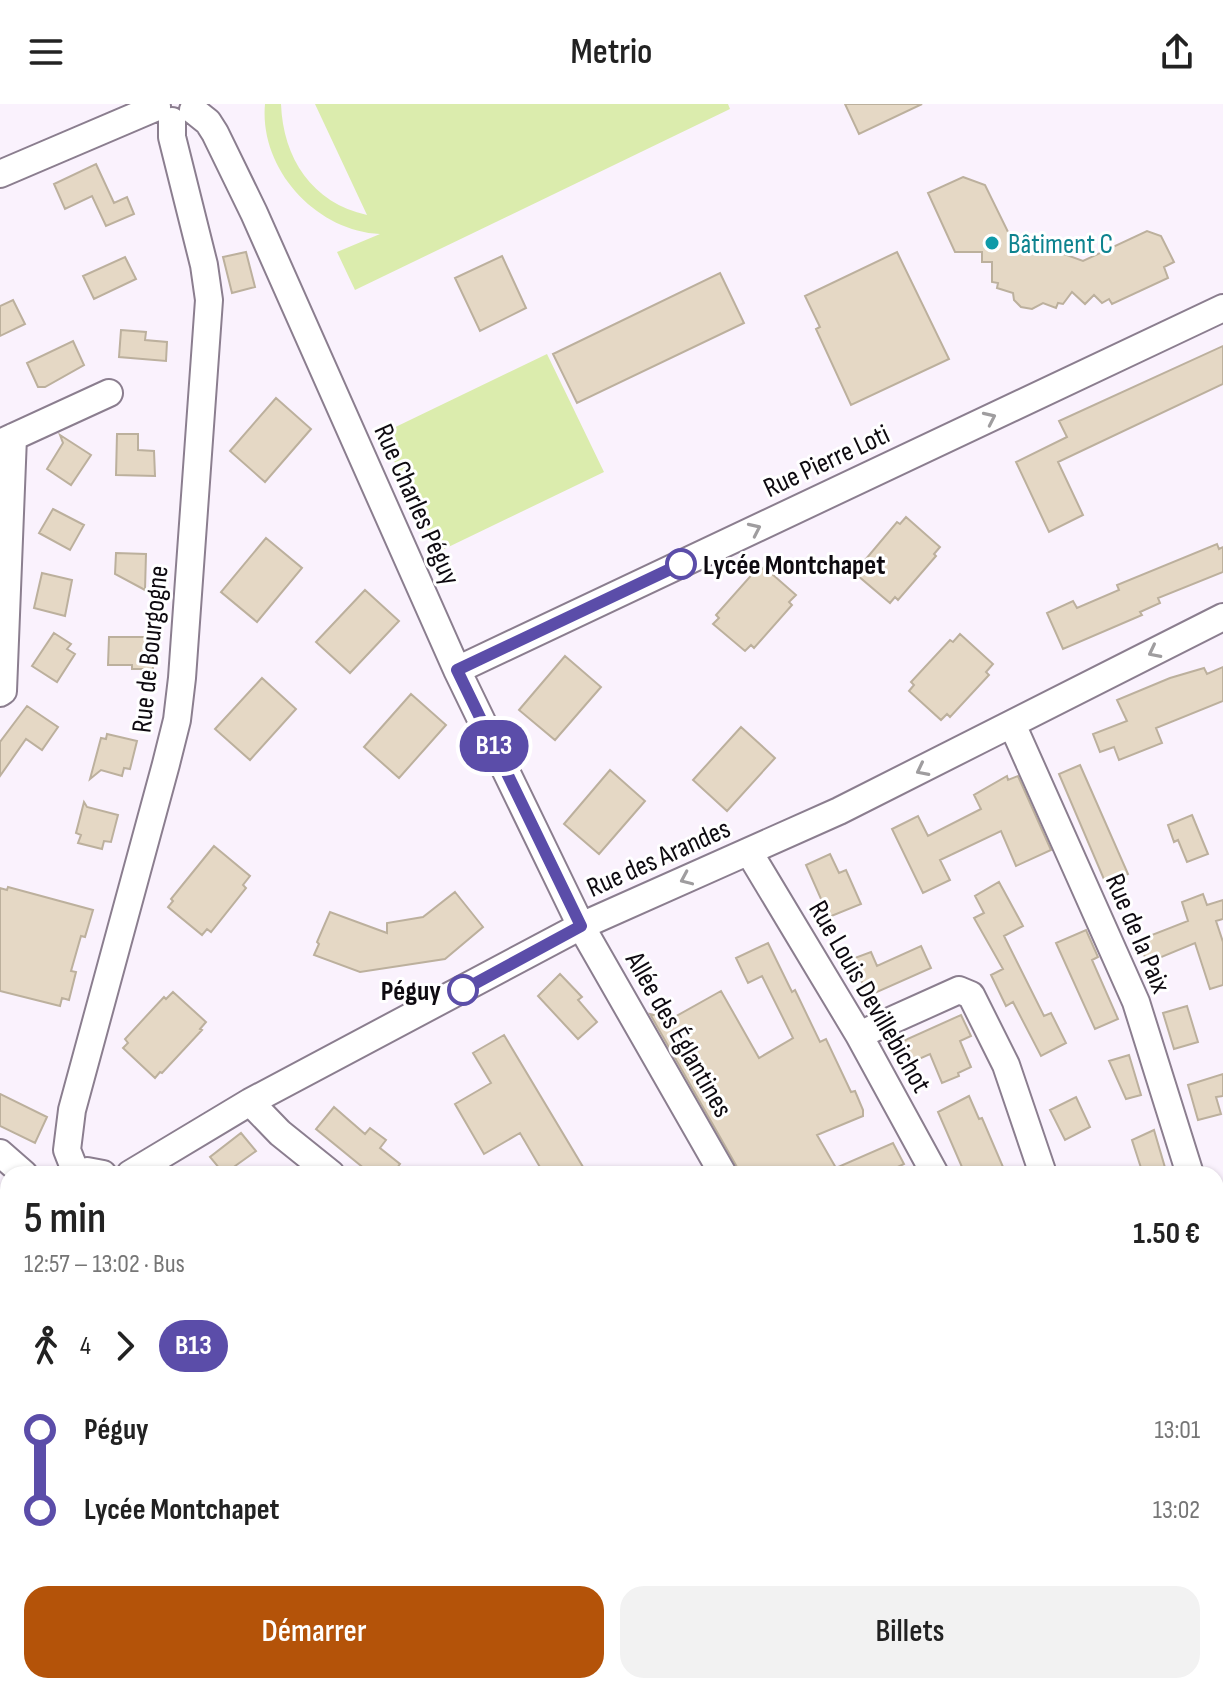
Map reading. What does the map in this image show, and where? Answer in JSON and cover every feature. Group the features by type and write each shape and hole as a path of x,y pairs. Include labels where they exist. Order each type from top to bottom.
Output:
{"street":[{"path":"0,174 175,109"},
{"name":"Rue Charles Péguy","path":"175,109 208,122 215,133 254,213 457,670 581,926"},
{"name":"Rue de Bourgogne","path":"73,1166 67,1150 72,1110 166,764 177,720 182,678 209,300 204,265 172,137 175,109"},
{"name":"Rue Pierre Loti","path":"457,670 1223,308"},
{"path":"0,693 3,691 6,440 109,393"},
{"name":"Rue des Arandes","path":"143,1166 250,1102 581,926 839,811 1223,617"},
{"name":"Rue de la Paix","path":"1012,724 1136,1002 1187,1166"},
{"name":"Rue Louis Devillebichot","path":"749,852 859,1035 931,1166"},
{"name":"Allée des Églantines","path":"581,926 718,1166"},
{"path":"859,1035 959,990 971,995 1006,1065 1040,1166"},
{"path":"250,1102 280,1133 321,1166"}],"green space":[{"path":"265,104 281,104 283,124 295,160 316,189 348,209 367,215 315,104 728,104 730,109 355,290 337,252 380,234 334,222 296,192 271,151"},
{"path":"547,354 604,472 438,552 381,434"}],"building":[{"path":"845,104 922,104 859,134"},
{"path":"96,164 114,203 127,197 134,214 106,226 92,196 65,209 54,184"},
{"name":"Bâtiment C","path":"963,177 985,185 1009,234 1083,261 1147,231 1161,236 1174,262 1164,267 1168,278 1112,304 1109,299 1102,303 1094,295 1085,304 1072,292 1056,308 1043,303 1032,309 1021,307 1014,300 1013,293 997,288 998,283 992,282 992,262 982,262 982,252 955,252 928,193"},
{"path":"246,252 255,287 232,293 223,257"},
{"path":"897,252 949,359 851,405 816,329 820,327 805,296"},
{"path":"502,256 526,308 480,331 455,278"},
{"path":"125,257 136,279 94,299 83,276"},
{"path":"720,273 744,323 577,403 553,354"},
{"path":"13,300 25,324 0,336 0,306"},
{"path":"121,330 146,332 145,340 167,342 166,361 119,357"},
{"path":"73,341 84,365 45,387 38,387 27,363"},
{"path":"1223,346 1223,384 1058,462 1083,515 1049,532 1016,462 1067,437 1059,421"},
{"path":"276,398 311,429 265,482 230,451"},
{"path":"117,434 138,434 138,450 154,451 155,476 116,475"},
{"path":"60,435 91,455 71,485 47,469 63,443"},
{"path":"53,509 84,525 70,550 39,533"},
{"path":"906,517 940,547 934,554 936,556 898,600 895,597 890,603 857,575 862,568 860,566 897,522 900,524"},
{"path":"266,538 302,568 257,622 221,592"},
{"path":"1217,544 1219,549 1223,547 1223,572 1158,598 1160,603 1140,612 1142,615 1063,649 1047,613 1073,601 1077,608 1119,590 1117,585"},
{"path":"116,553 146,554 145,590 115,574"},
{"path":"764,567 796,595 789,602 792,605 754,648 751,645 745,651 713,624 719,618 716,615 755,571 758,573"},
{"path":"42,573 72,580 65,616 34,608"},
{"path":"365,590 399,621 350,673 316,642"},
{"path":"54,633 71,644 67,649 75,654 57,682 32,666"},
{"path":"960,634 993,664 986,672 989,675 950,717 947,714 941,720 909,691 914,685 911,682 950,640 953,642"},
{"path":"109,637 153,637 153,669 108,665"},
{"path":"565,656 601,687 555,740 519,710"},
{"path":"1223,667 1223,701 1156,728 1162,743 1119,760 1114,747 1100,752 1093,734 1127,721 1117,700 1170,678 1204,668 1207,674"},
{"path":"262,678 296,709 250,760 215,729"},
{"path":"411,694 446,725 399,778 364,747"},
{"path":"27,706 58,727 42,750 26,739 0,776 0,742"},
{"path":"741,727 775,758 727,811 693,780"},
{"path":"107,734 137,741 130,769 124,768 122,776 101,770 90,779 101,738 106,739"},
{"path":"1080,765 1128,874 1106,884 1059,774"},
{"path":"610,770 645,801 599,854 564,824"},
{"path":"1007,776 1008,780 1018,776 1051,850 1016,866 1001,831 940,860 950,880 923,893 892,829 918,816 928,836 981,809 974,795"},
{"path":"84,802 87,807 118,815 111,842 104,841 102,849 78,843 81,835 76,833"},
{"path":"1192,815 1208,854 1187,862 1178,840 1174,842 1168,825"},
{"path":"214,846 250,876 243,885 246,888 211,932 207,929 202,935 168,907 173,901 171,899"},
{"path":"830,854 839,873 846,870 861,904 829,917 806,865"},
{"path":"999,882 1023,926 1004,936 1044,1016 1051,1013 1066,1043 1041,1056 1013,1002 1006,1006 991,975 1003,969 974,918 984,913 975,896"},
{"path":"8,887 93,910 85,937 81,936 71,971 76,972 69,1000 62,998 60,1006 0,991 0,888 7,890"},
{"path":"455,892 483,927 445,959 360,972 314,955 330,912 387,933 387,923 423,917"},
{"path":"1203,894 1207,905 1223,900 1223,919 1216,921 1223,942 1223,985 1210,989 1195,943 1147,963 1139,940 1188,921 1182,902"},
{"path":"1086,930 1098,957 1092,960 1118,1019 1095,1029 1056,943"},
{"path":"768,943 820,1042 826,1039 851,1092 855,1091 863,1116 817,1135 835,1166 736,1166 650,1014 671,1019 721,991 759,1058 793,1038 762,976 748,983 736,958"},
{"path":"921,946 931,968 868,996 852,959 871,952 877,966"},
{"path":"560,974 582,997 578,1000 597,1022 578,1039 538,996"},
{"path":"173,992 206,1022 202,1030 155,1078 123,1048 128,1043 125,1039 164,997 166,999"},
{"path":"1187,1006 1198,1042 1174,1049 1163,1013"},
{"path":"961,1015 971,1036 960,1041 971,1067 942,1083 930,1054 901,1067 892,1046"},
{"path":"504,1035 582,1166 539,1166 520,1133 484,1154 455,1104 491,1083 473,1053"},
{"path":"1129,1055 1141,1095 1126,1099 1109,1061"},
{"path":"1223,1074 1223,1096 1216,1097 1221,1114 1198,1120 1188,1085"},
{"path":"0,1094 47,1117 35,1143 0,1126"},
{"path":"969,1096 1003,1166 962,1166 938,1112"},
{"path":"1076,1097 1090,1127 1065,1140 1050,1110"},
{"path":"334,1107 365,1134 370,1128 386,1140 380,1148 400,1164 361,1166 316,1129"},
{"path":"1154,1130 1165,1166 1140,1166 1132,1140"},
{"path":"241,1133 256,1151 235,1166 217,1166 210,1157"},
{"path":"893,1143 904,1164 900,1166 841,1166"}],"bus line":[{"name":"B13","path":"463,990 581,926 457,670 681,564"}],"place":[{"name":"Bâtiment C","path":"992,243"},
{"name":"Lycée Montchapet","path":"681,564"},
{"name":"Péguy","path":"463,990"}]}
